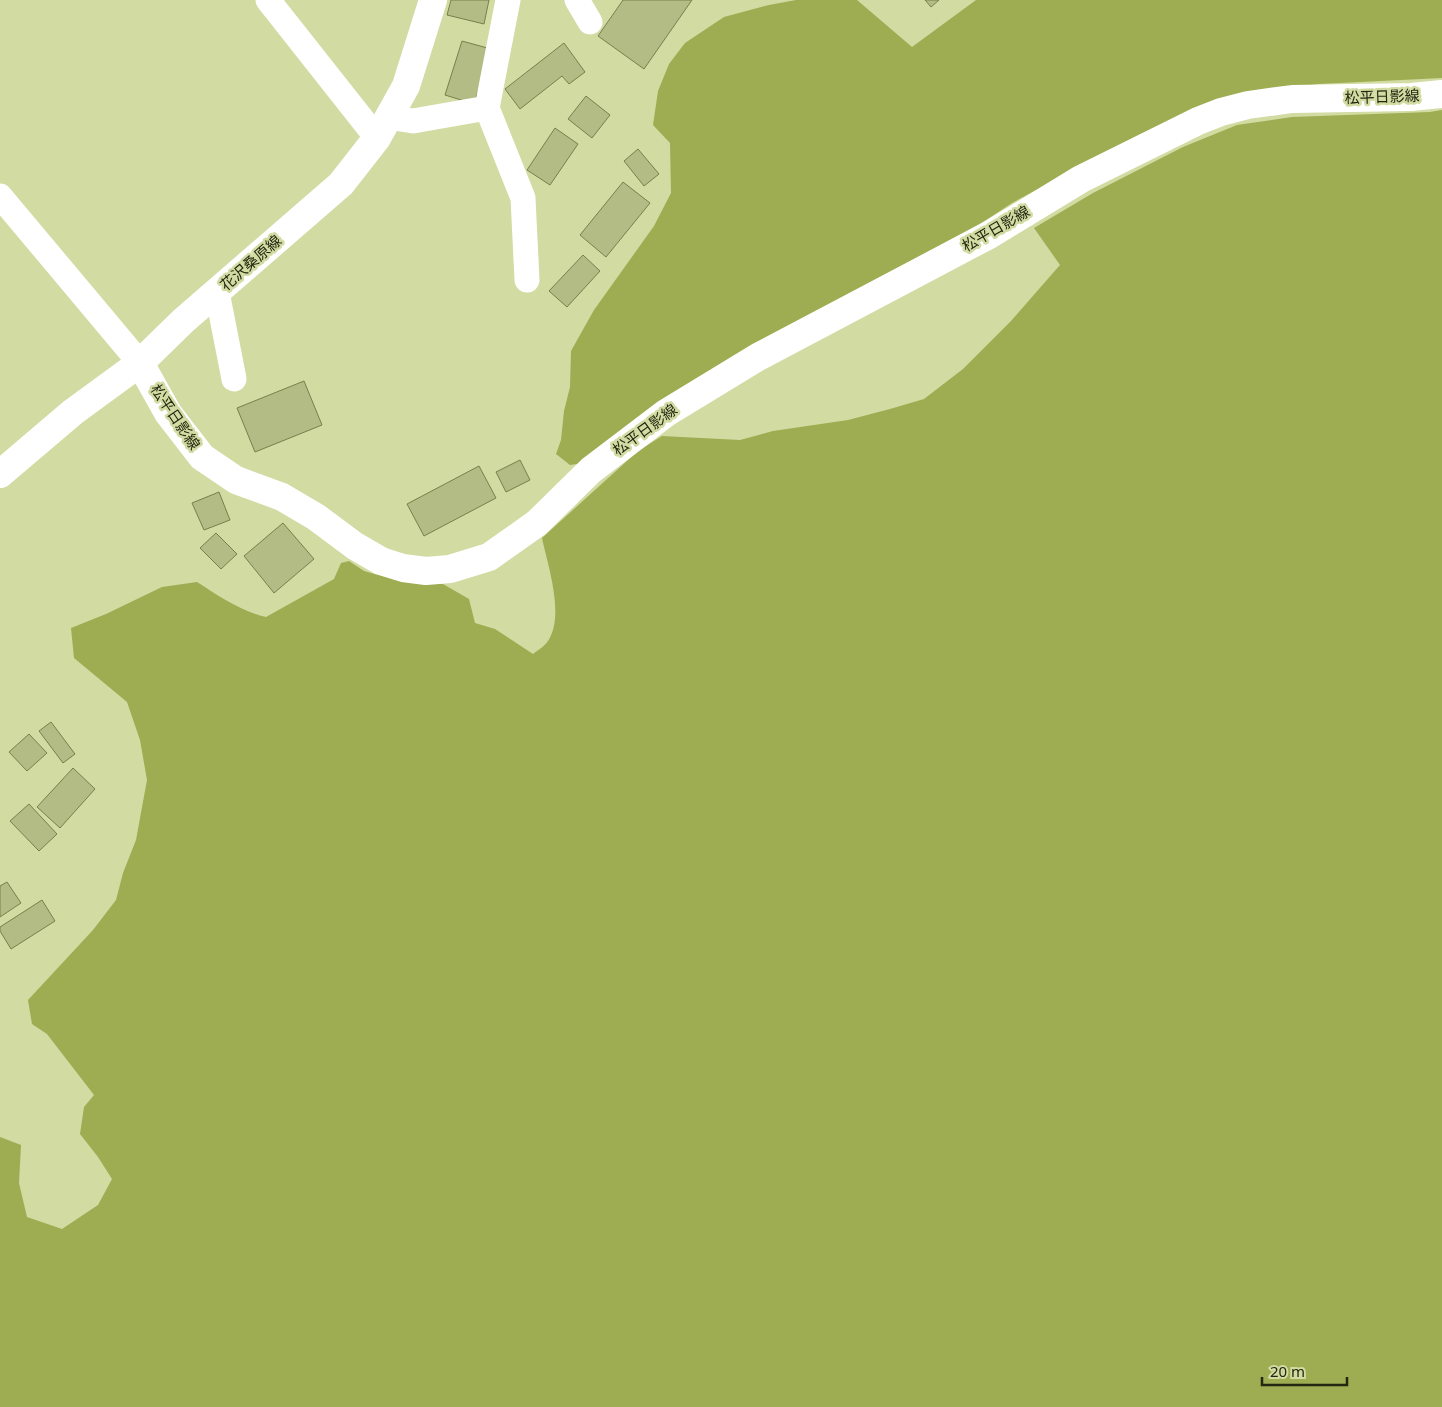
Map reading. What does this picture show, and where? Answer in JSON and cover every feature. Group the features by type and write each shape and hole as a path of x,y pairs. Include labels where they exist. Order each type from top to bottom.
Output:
{"street":[{"path":"268,0 382,128 487,108"},
{"name":"花沢桑原線","path":"0,474 73,412 140,363 183,321 341,184 382,128 406,86 433,0"},
{"path":"508,0 487,108 522,198 527,280"},
{"path":"577,0 590,22"},
{"name":"松平日影線","path":"140,363 168,413 202,457 236,480 282,497 316,517 355,546 381,561 403,568 426,571 450,569 489,557 537,523 591,470 666,413 749,362 989,235 1081,178 1198,121 1220,112 1248,105 1292,99 1411,97 1442,94"},
{"path":"0,196 140,363"},
{"path":"218,292 234,379"}],"green space":[{"path":"796,0 857,0 912,47 976,0 1442,0 1442,78 1319,84 1239,94 1135,137 1012,203 951,243 583,463 570,465 556,454 561,440 564,411 570,387 571,351 594,310 654,226 671,193 670,143 653,125 658,91 669,64 685,43 724,17"},
{"path":"1442,110 1442,1407 0,1407 0,1137 21,1145 19,1183 27,1217 62,1229 98,1205 112,1179 80,1134 84,1107 94,1095 47,1034 32,1024 28,1000 93,930 116,900 123,873 136,840 147,780 140,740 127,702 74,658 71,628 106,614 162,587 197,582 239,607 266,617 334,579 341,563 349,561 364,571 392,579 421,584 443,584 469,599 475,623 495,629 533,654 548,641 553,631 555,618 554,591 542,538 638,451 662,436 740,440 773,431 848,420 924,399 963,369 1011,321 1060,265 1034,228 1093,193 1183,147 1237,125 1292,117"}],"building":[{"path":"451,0 489,0 484,24 447,15"},
{"path":"623,0 692,0 644,69 598,36"},
{"path":"925,0 939,0 931,7"},
{"path":"462,41 491,49 474,104 445,95"},
{"path":"564,43 585,72 569,84 562,76 520,109 505,89"},
{"path":"586,96 610,115 592,138 568,119"},
{"path":"555,128 578,144 550,185 527,170"},
{"path":"638,149 659,174 644,186 624,161"},
{"path":"623,182 650,203 606,257 580,235"},
{"path":"583,255 600,271 567,307 549,291"},
{"path":"304,381 322,425 255,452 237,408"},
{"path":"520,460 530,480 506,492 496,472"},
{"path":"479,466 496,498 424,536 407,504"},
{"path":"219,492 230,520 204,530 192,503"},
{"path":"283,523 314,559 274,593 244,556"},
{"path":"216,533 237,554 221,569 200,548"},
{"path":"51,722 75,754 63,763 39,731"},
{"path":"29,734 47,753 27,771 9,752"},
{"path":"73,768 95,789 60,828 37,807"},
{"path":"29,804 57,834 39,851 10,821"},
{"path":"7,882 21,903 0,917 0,886"},
{"path":"42,900 55,921 11,949 0,931 0,927"}]}
